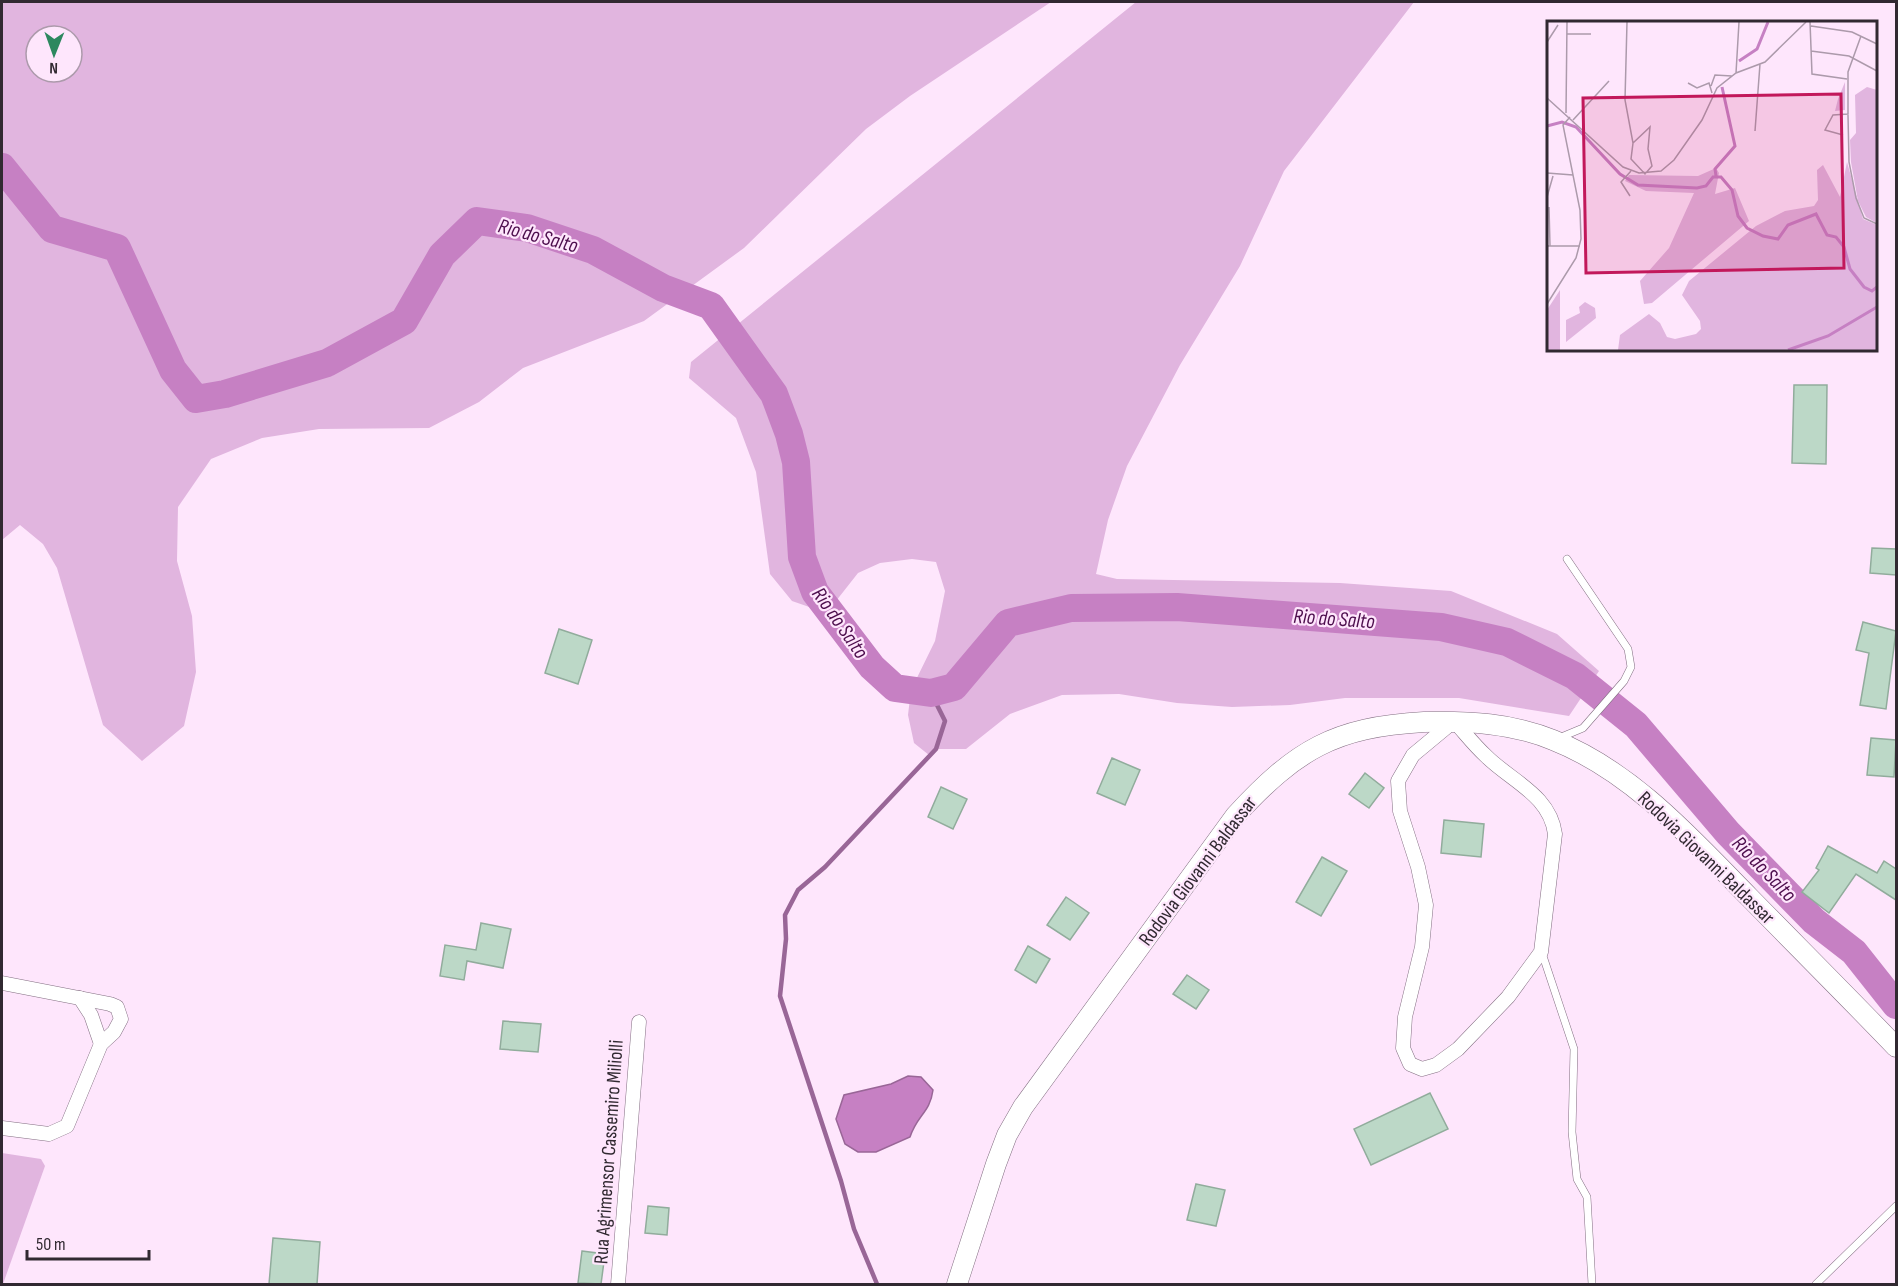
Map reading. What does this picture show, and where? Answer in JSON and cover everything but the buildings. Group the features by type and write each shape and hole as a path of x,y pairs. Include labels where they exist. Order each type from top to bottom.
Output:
{"street":[{"name":"Rodovia Giovanni Baldassar","path":"957,1284 996,1164 1007,1135 1023,1107 1236,815 1268,781 1297,756 1337,737 1376,727 1454,721 1496,724 1554,740 1589,757 1617,776 1687,834 1896,1047"},
{"path":"1454,721 1486,756 1535,795 1553,818 1555,834 1541,952 1508,997 1458,1049 1436,1065 1422,1069 1410,1064 1403,1048 1405,1017 1422,947 1426,905 1418,867 1400,811 1398,781 1413,755 1454,721"},
{"path":"2,983 110,1004 121,1012 118,1025 101,1044 67,1126 58,1132 49,1134 2,1128"},
{"path":"80,998 91,1015 101,1044"},
{"name":"Rua Agrimensor Cassemiro Miliolli","path":"618,1284 639,1022"}],"lane":[{"path":"1554,740 1582,728 1624,681 1632,667 1628,649 1567,559"},
{"path":"1541,952 1574,1049 1572,1132 1577,1179 1587,1197 1592,1284"},
{"path":"1816,1284 1896,1206"}],"shaded area":[{"path":"2,2 1051,2 910,96 866,129 744,248 644,321 523,368 479,402 429,428 319,429 262,438 211,459 178,507 177,561 192,616 196,672 184,726 142,761 103,725 57,568 43,544 20,525 2,540"},
{"path":"1136,2 1414,2 1284,171 1240,266 1180,365 1127,466 1108,520 1096,574 1117,579 1340,583 1451,591 1557,634 1599,671 1569,716 1459,698 1345,698 1290,705 1232,707 1177,703 1119,694 1062,695 1010,714 966,749 936,749 929,755 914,743 908,715 911,690 935,641 945,591 936,562 912,559 880,563 858,573 836,601 815,609 792,601 770,574 756,472 736,418 689,378 691,362"},
{"path":"908,1076 921,1077 933,1090 929,1104 910,1137 876,1152 858,1152 845,1144 836,1119 844,1095 891,1084"},
{"path":"2,1153 41,1159 45,1166 3,1284"}],"waterway":[{"name":"Rio do Salto","path":"2,167 52,229 117,248 173,370 196,399 225,394 327,363 404,321 442,255 477,221 527,228 593,250 663,288 711,306 774,394 789,434 796,462 802,557 815,592 872,667 895,688 931,693 954,687 1008,623 1071,608 1177,607 1441,627 1507,642 1575,676 1636,725 1728,833 1814,921 1854,952 1896,1005"},
{"path":"877,1284 854,1229 841,1181 780,996 786,939 785,915 798,890 825,867 936,749 945,721 931,693"}]}
